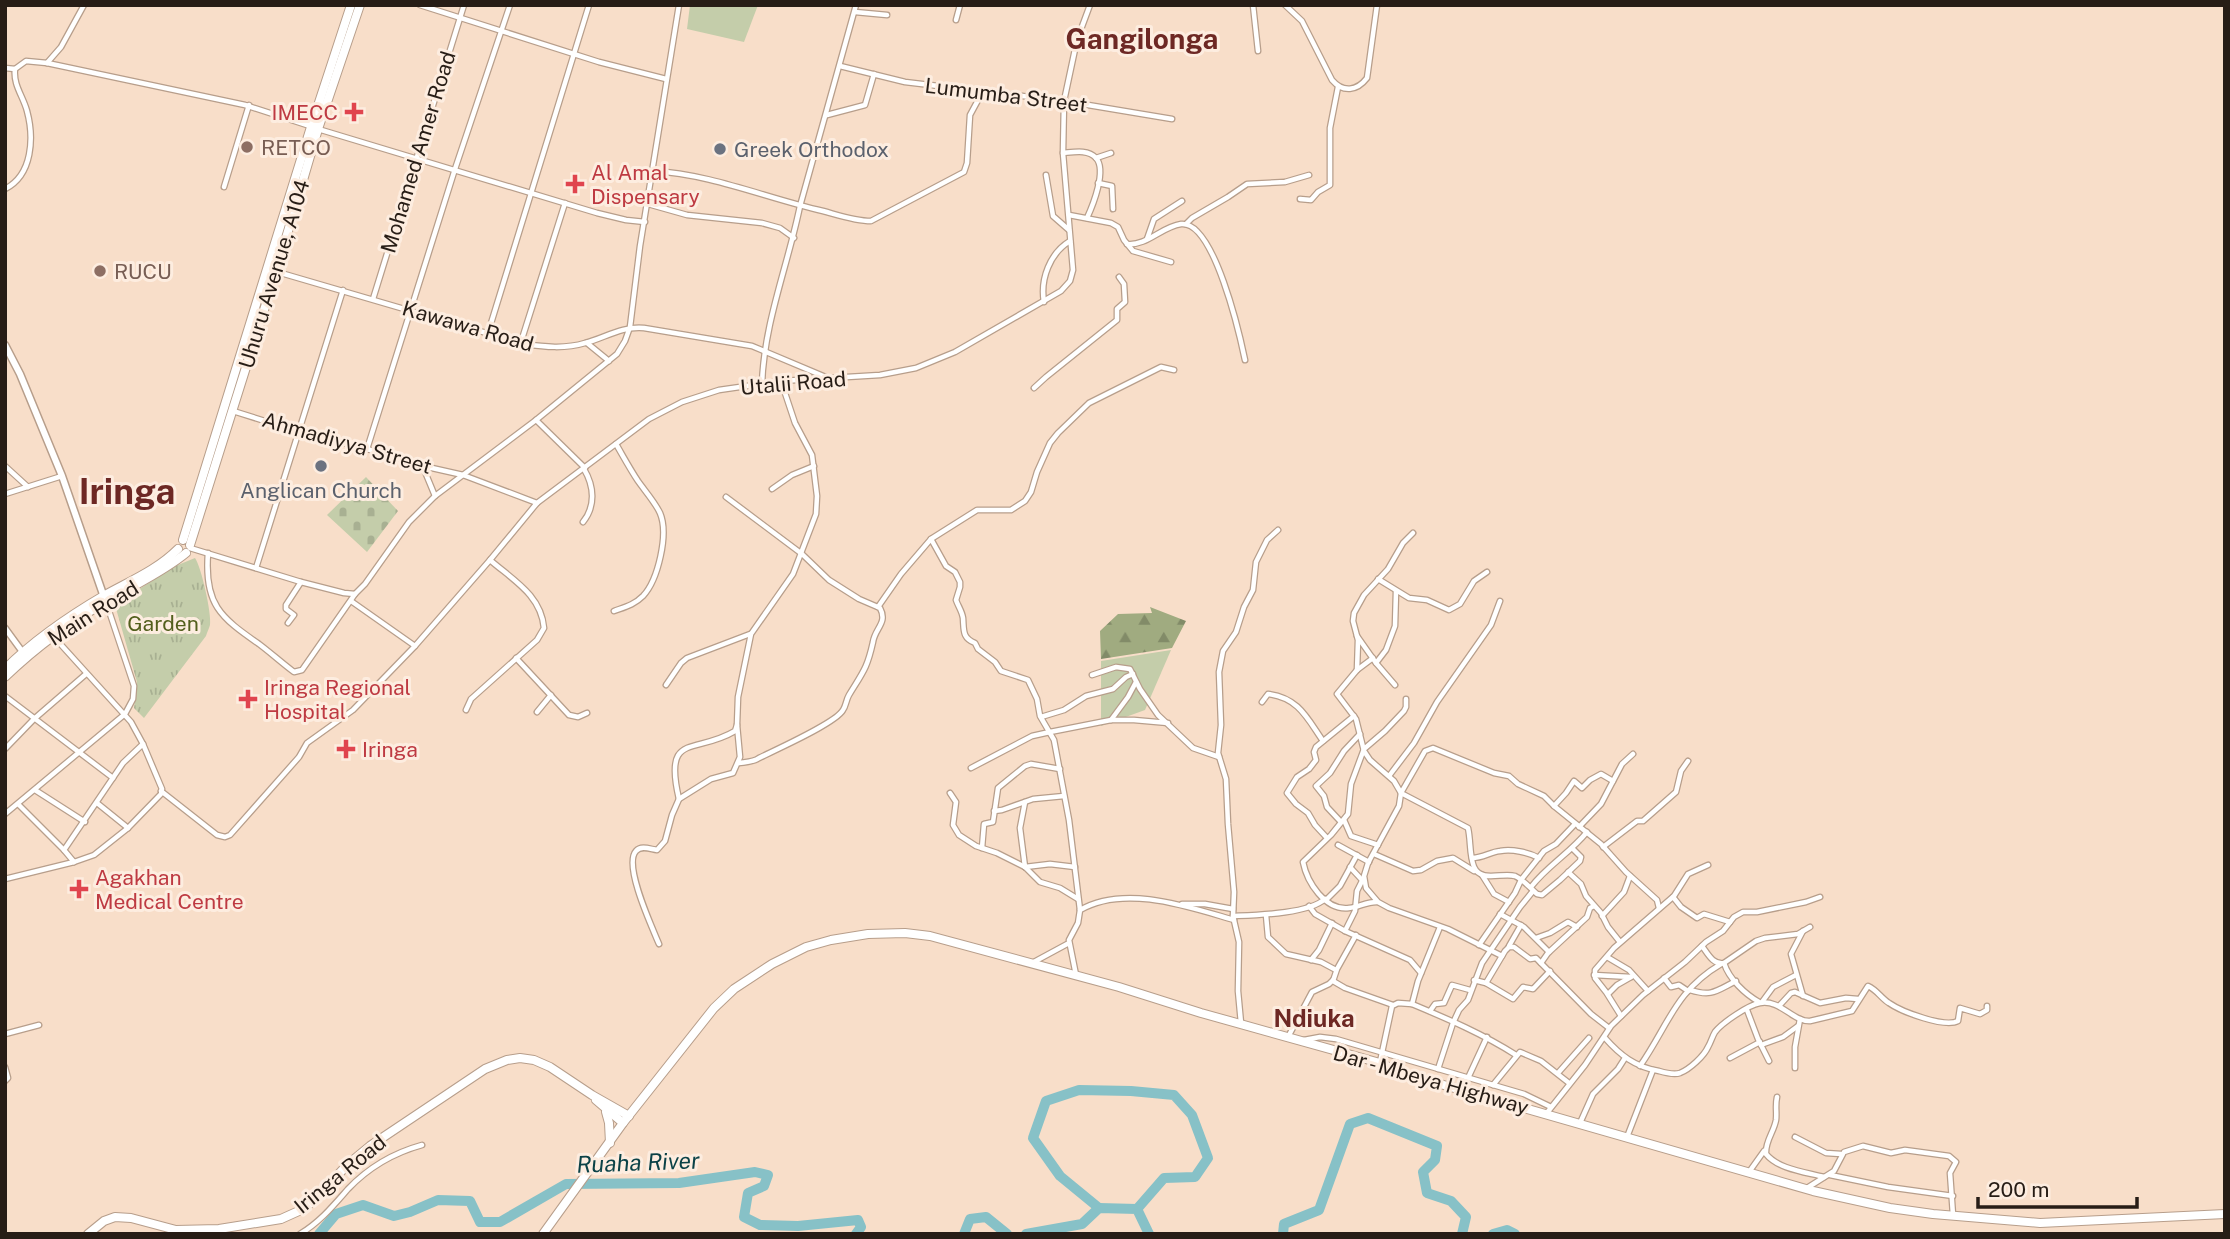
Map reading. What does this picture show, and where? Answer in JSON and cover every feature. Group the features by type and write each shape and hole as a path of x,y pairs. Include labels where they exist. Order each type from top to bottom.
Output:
{"highway":[{"name":"Uhuru Avenue, A104","path":"185,547 267,269 351,5"},
{"name":"Uhuru Avenue, A104","path":"185,547 276,272 314,128 360,5"},
{"name":"Main Road","path":"5,677 24,654 105,598 173,564 185,547"},
{"path":"5,668 57,625 105,598"},
{"name":"Dar - Mbeya Highway","path":"544,1234 626,1120 714,1008 734,989 772,964 806,947 857,935 905,933 964,943 1380,1063 1402,1073 1548,1111 1579,1123 1806,1189 1890,1208 2040,1223 2225,1214"},
{"name":"Iringa Road","path":"88,1234 104,1221 115,1217 131,1218 176,1230 219,1229 281,1219 314,1201 370,1146 495,1064 520,1058 534,1060 550,1067 607,1107"},
{"path":"607,1107 630,1105 644,1099"},
{"path":"607,1107 626,1120"},
{"path":"607,1107 610,1143"}],"main road":[{"path":"5,345 20,374 62,476 105,598"}],"street":[{"path":"47,63 61,47 84,5"},
{"path":"420,5 574,54 666,79"},
{"name":"Mohamed Amer Road","path":"373,299 464,5"},
{"path":"367,449 510,5"},
{"path":"488,333 589,5"},
{"path":"208,553 210,594 224,618 294,671 302,670 409,522 435,496 536,420 617,354 630,327 679,5"},
{"path":"762,384 770,325 856,5"},
{"path":"956,20 960,5"},
{"name":"Utalii Road","path":"161,791 217,835 225,837 244,820 299,757 307,743 353,710 415,646 537,503 649,419 682,402 719,390 780,382 896,373 916,368 955,352 1060,291 1072,277 1063,153 1064,101 1073,57 1090,5"},
{"path":"1253,5 1258,51"},
{"path":"1285,5 1303,21 1318,55 1338,87 1345,90 1354,88 1367,78 1377,5"},
{"path":"855,12 887,15"},
{"path":"5,68 15,69 26,61 47,63 248,105 314,128 565,203 626,220 645,222"},
{"name":"Lumumba Street","path":"841,66 905,82 1064,101 1172,119"},
{"path":"5,188 18,180 23,173 30,152 28,116 15,82 15,69"},
{"path":"827,115 865,105 874,74"},
{"path":"1300,199 1311,200 1318,192 1330,186 1330,128 1338,87"},
{"path":"653,171 674,172 800,206 871,221 962,173 967,163 970,115 982,91"},
{"path":"224,187 248,105"},
{"path":"1063,153 1081,151 1096,158 1111,153"},
{"path":"1087,218 1098,183 1100,169 1096,158"},
{"path":"1046,175 1053,216 1070,230"},
{"path":"1126,244 1138,245 1186,224 1245,184 1285,181 1309,175"},
{"path":"1098,183 1112,186 1112,209"},
{"path":"1147,239 1155,217 1182,201"},
{"path":"521,342 565,203"},
{"path":"648,204 687,215 762,223 780,228 794,238"},
{"path":"1069,215 1115,224 1126,244 1135,252 1171,262"},
{"path":"1186,224 1199,234 1217,263 1236,319 1245,360"},
{"path":"1044,302 1042,288 1046,272 1055,254 1070,241"},
{"name":"Kawawa Road","path":"267,269 521,342 548,347 571,346 630,327 643,327 766,350 831,379"},
{"path":"1034,388 1117,320 1117,309 1125,302 1124,284 1119,276"},
{"path":"256,568 343,290"},
{"path":"587,343 609,361"},
{"path":"878,607 901,574 931,539 977,510 1011,510 1029,497 1050,443 1070,419 1100,397 1161,368 1171,367 1174,370"},
{"path":"659,944 637,887 632,862 637,849 657,850 663,845 679,799 711,779 730,775 738,763 741,747 737,725 738,697 751,634 787,584 802,554 816,514 812,455 795,423 780,382"},
{"name":"Ahmadiyya Street","path":"231,410 300,432 463,475 537,503"},
{"path":"536,420 584,469 591,483 591,510 583,522"},
{"path":"614,611 631,606 648,589 659,560 663,532 658,509 636,479 616,443"},
{"path":"5,466 28,487"},
{"path":"423,466 435,496"},
{"path":"772,489 786,478 814,466"},
{"path":"5,494 62,476"},
{"path":"726,497 802,554 829,580 878,607 882,612 883,623 873,639 868,665 847,698 842,712 807,734 758,759 738,763"},
{"path":"1241,1023 1238,991 1239,942 1233,915 1234,892 1227,824 1226,779 1218,747 1221,725 1220,660 1223,650 1236,632 1253,590 1256,562 1265,544 1278,530"},
{"path":"1357,670 1354,613 1364,595 1388,569 1403,543 1413,533"},
{"path":"931,539 946,566 955,572 960,582 956,600 962,615 964,634 995,662 1001,671 1028,680 1037,699 1041,718 1054,740 1065,796 1080,910 1078,923 1069,943 1076,976"},
{"path":"185,547 301,582 355,594"},
{"path":"466,709 471,699 537,640 544,625 530,594 490,561"},
{"path":"1378,579 1412,600 1427,600 1451,609 1460,604 1474,581 1487,572"},
{"path":"288,623 293,615 286,609 286,605 301,582"},
{"path":"1396,590 1395,626 1386,650 1374,661 1357,670 1337,694 1354,716 1370,760 1389,776 1401,793 1468,828 1469,849 1475,869 1494,894 1509,902"},
{"path":"5,814 125,714 133,699 134,687 105,598"},
{"path":"351,601 415,646"},
{"path":"1389,776 1491,625 1500,601"},
{"path":"5,628 24,654"},
{"path":"666,685 687,658 751,634"},
{"path":"1357,635 1374,661 1395,685"},
{"path":"5,879 94,855 159,799 161,791 143,744 125,714 53,636"},
{"path":"516,658 569,715 578,717 587,713"},
{"path":"1091,675 1115,667 1128,668 1151,706 1193,748 1219,757"},
{"path":"5,749 34,719 86,674"},
{"path":"1041,718 1064,710 1086,696 1113,689 1126,677 1134,674"},
{"path":"1111,720 1136,681"},
{"path":"1262,702 1270,694 1290,700 1304,713 1323,741"},
{"path":"537,712 551,695"},
{"path":"5,696 113,778"},
{"path":"1378,902 1344,908 1335,906 1325,900 1308,877 1303,862 1343,821 1350,805 1351,783 1364,749 1404,711 1406,698"},
{"path":"1327,838 1308,813 1287,793 1297,777 1316,760 1314,749 1354,716"},
{"path":"971,768 1032,736 1111,720 1168,723"},
{"path":"679,799 674,772 676,757 693,746 730,734 735,731 737,725"},
{"path":"1360,733 1330,773 1316,786 1324,796 1326,807 1343,821 1351,836 1378,845"},
{"path":"64,850 123,763 143,744"},
{"path":"1345,931 1356,906 1357,891 1399,806 1401,793 1425,751 1433,748 1494,773 1509,776 1518,784 1539,792 1603,847 1657,901 1659,908"},
{"path":"1479,944 1521,880 1544,851 1556,844 1601,804 1622,764 1633,754"},
{"path":"1603,847 1637,821 1643,821 1675,794 1681,771 1688,761"},
{"path":"982,848 984,824 993,822 998,788 1025,765 1060,769"},
{"path":"1554,807 1574,781 1582,788 1601,774 1614,781"},
{"path":"35,790 85,822"},
{"path":"950,793 956,802 954,829 969,842 1024,867 1040,882 1060,888 1078,899"},
{"path":"994,811 1025,802 1065,796"},
{"path":"1024,867 1020,828 1025,802"},
{"path":"97,803 128,828"},
{"path":"18,804 74,862"},
{"path":"1438,1069 1453,1023 1468,1000 1474,980 1490,950 1532,889 1587,832"},
{"path":"1338,845 1369,862"},
{"path":"1374,854 1413,871 1453,858 1481,874 1512,875 1542,895 1581,859 1573,849"},
{"path":"1472,858 1482,858 1499,851 1526,852 1539,858"},
{"path":"1181,904 1189,908 1233,915 1266,915 1317,905 1339,886 1357,855"},
{"path":"1024,867 1050,864 1075,867"},
{"path":"1594,975 1595,970 1620,942 1672,897 1688,874 1708,865"},
{"path":"1350,866 1363,878 1366,888 1378,902 1479,944 1502,957"},
{"path":"1568,872 1581,884 1586,896 1620,942"},
{"path":"1602,916 1624,892 1630,876"},
{"path":"1672,897 1696,917 1704,914 1730,922"},
{"path":"1300,1041 1330,1038 1524,1094 1548,1111 1620,1016 1723,931 1740,913 1757,912 1820,897"},
{"path":"1080,910 1121,898 1205,904 1233,915"},
{"path":"1315,914 1317,905"},
{"path":"1309,906 1315,914 1345,931 1410,960 1422,973"},
{"path":"1541,963 1594,906"},
{"path":"1500,914 1521,925 1549,952"},
{"path":"1266,915 1266,933 1286,954 1336,970"},
{"path":"1535,938 1568,922 1577,927"},
{"path":"1311,960 1332,923"},
{"path":"1486,983 1521,925"},
{"path":"1412,1004 1440,927"},
{"path":"1640,1066 1654,1046 1669,1015 1706,972 1723,964 1756,941 1795,934 1810,927"},
{"path":"1802,996 1791,953 1803,930"},
{"path":"1288,1037 1312,992 1333,980 1356,935"},
{"path":"1031,963 1069,943"},
{"path":"1702,946 1711,959 1723,964 1726,972 1750,996 1779,1006 1804,1021 1851,1011 1868,986 1875,989 1891,1005 1925,1019 1954,1024 1958,1021 1960,1009 1980,1014 1987,1010 1987,1006"},
{"path":"1508,947 1514,947 1541,963 1591,1014 1609,1028"},
{"path":"1607,957 1622,965 1648,991"},
{"path":"1474,980 1486,983 1513,999 1523,987 1533,989 1550,971"},
{"path":"1594,975 1633,977"},
{"path":"1594,975 1620,1016"},
{"path":"1605,1038 1625,1058 1640,1066 1673,1074 1680,1073 1706,1051 1716,1030 1731,1018 1761,1002 1773,987 1796,975"},
{"path":"1608,994 1617,985 1633,977"},
{"path":"1664,978 1671,987 1679,985 1689,991 1704,994 1712,994 1736,981"},
{"path":"1333,980 1345,988 1393,1006 1412,1004 1430,1011 1487,1037 1516,1055"},
{"path":"1430,1011 1435,1004 1444,1003 1452,985 1470,990"},
{"path":"1779,1006 1792,993 1820,1003 1846,998 1858,999"},
{"path":"1380,1063 1393,1006"},
{"path":"1747,1010 1769,1060"},
{"path":"1795,1068 1800,1019"},
{"path":"5,1034 39,1025"},
{"path":"1730,1058 1760,1043 1783,1037 1798,1026"},
{"path":"1468,1078 1487,1037"},
{"path":"1558,1073 1589,1038"},
{"path":"1492,1086 1521,1052 1534,1057 1569,1083"},
{"path":"1579,1123 1593,1094 1625,1058"},
{"path":"5,1067 8,1079 5,1081"},
{"path":"1627,1137 1653,1070"},
{"path":"1749,1172 1765,1149 1776,1122 1774,1111 1777,1097"},
{"path":"1796,1137 1826,1153 1841,1154 1863,1146 1891,1153 1905,1150 1950,1156 1955,1162 1950,1173 1953,1216"},
{"path":"300,1234 324,1216 352,1185 375,1165 422,1144"},
{"path":"1765,1149 1768,1156 1780,1165 1888,1187 1953,1196"},
{"path":"1806,1189 1837,1166 1841,1154"}],"green space":[{"path":"690,5 758,5 744,42 687,29"},
{"path":"366,477 398,511 367,552 327,515"},
{"name":"Garden","path":"195,558 206,590 210,626 206,636 144,718 134,708 137,682 115,605 173,567"},
{"path":"1150,607 1186,621 1172,648 1101,659 1100,631 1118,614 1152,613"},
{"path":"1171,650 1145,710 1101,726 1101,661"}],"waterway":[{"name":"Ruaha River","path":"1099,1208 1060,1176 1033,1138 1046,1101 1079,1090 1174,1095 1192,1115 1208,1158 1195,1177 1164,1178 1137,1209"},
{"name":"Ruaha River","path":"1283,1234 1284,1224 1319,1210 1350,1124 1368,1118 1437,1146 1435,1160 1423,1172 1427,1193 1451,1201 1466,1217 1462,1234"},
{"name":"Ruaha River","path":"319,1234 336,1214 363,1205 394,1216 438,1200 470,1201 480,1222 500,1222 566,1184 679,1183 755,1172 768,1175 764,1186 748,1193 744,1217 760,1225 798,1226 858,1220 861,1227 856,1234"},
{"name":"Ruaha River","path":"1026,1234 1082,1224 1099,1208 1137,1209 1149,1234"},
{"name":"Ruaha River","path":"964,1234 970,1219 986,1217 1007,1234"},
{"name":"Ruaha River","path":"1493,1234 1507,1230 1515,1234"}],"place":[{"name":"IMECC","path":"354,112"},
{"name":"RETCO","path":"247,147"},
{"name":"Greek Orthodox","path":"720,149"},
{"name":"Al Amal Dispensary","path":"575,184"},
{"name":"RUCU","path":"100,271"},
{"name":"Anglican Church","path":"321,466"},
{"name":"Iringa Regional Hospital","path":"248,699"},
{"name":"Iringa","path":"346,749"},
{"name":"Agakhan Medical Centre","path":"79,889"}],"district":[{"name":"Gangilonga","path":"1142,38"},
{"name":"Iringa","path":"127,491"},
{"name":"Ndiuka","path":"1314,1018"}]}
